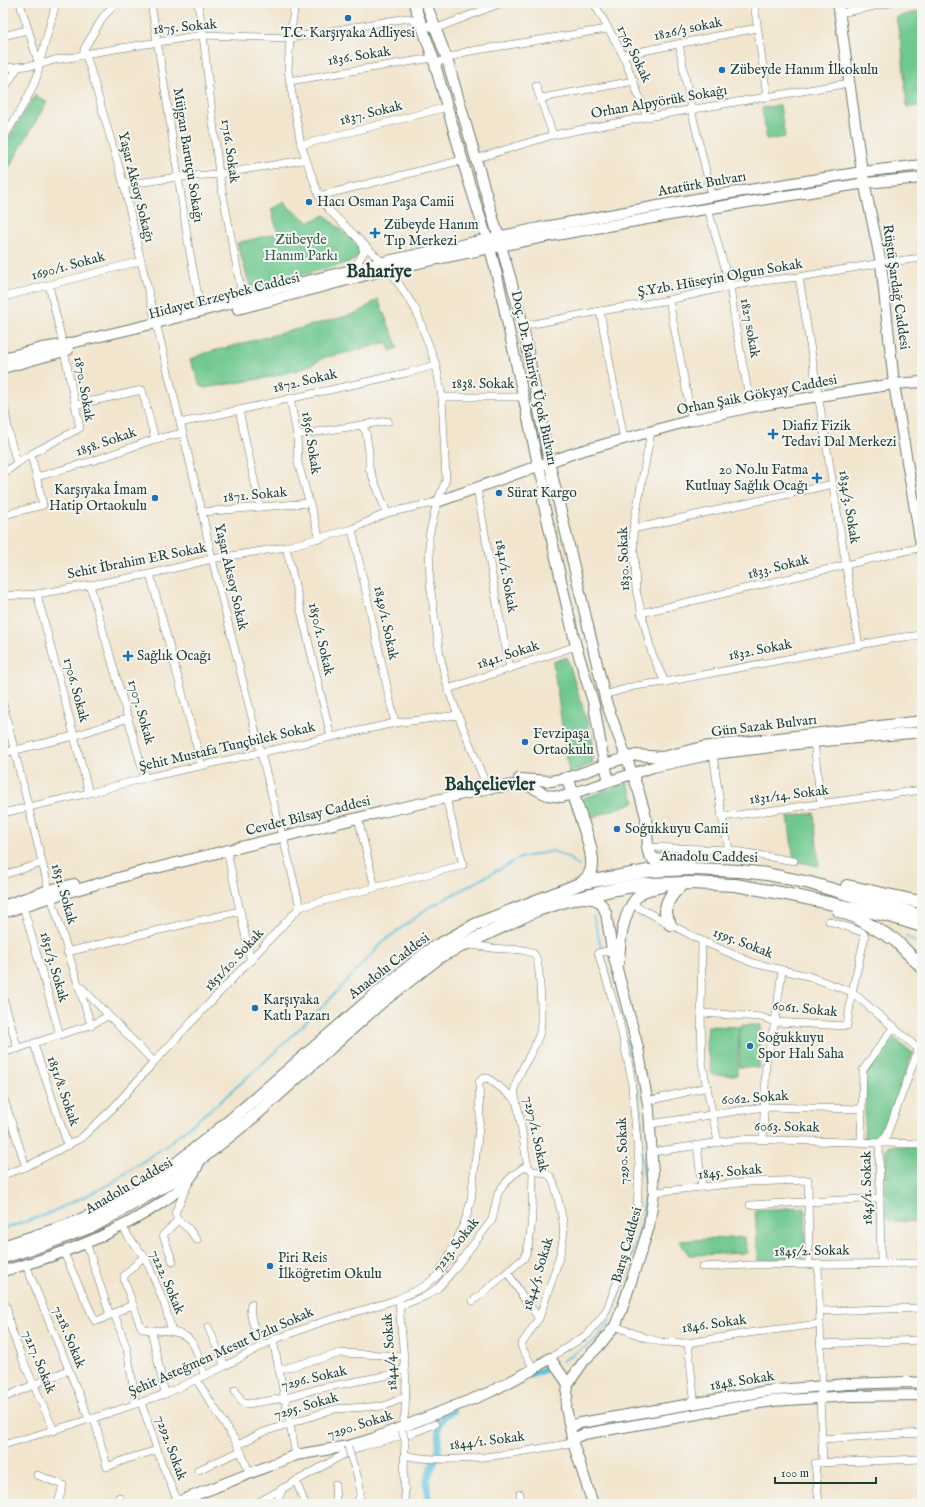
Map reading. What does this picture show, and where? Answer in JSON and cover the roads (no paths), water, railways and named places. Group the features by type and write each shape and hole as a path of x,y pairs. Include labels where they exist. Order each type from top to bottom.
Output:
{"highway":[{"path":"568,778 589,846 592,862 591,872 582,883"},
{"path":"648,847 651,857 655,860 682,863 705,863 740,871"},
{"name":"Anadolu Caddesi","path":"3,1247 70,1225 112,1206 142,1188 176,1164 225,1125 373,997 430,950 477,924 582,883 648,871 693,869 740,871 767,874 810,883 922,916"},
{"path":"810,883 826,882 915,901 922,901"},
{"path":"670,924 666,917 665,908 680,883"},
{"name":"Anadolu Caddesi","path":"3,1258 95,1225 174,1180 253,1117 380,1003 442,955 537,910 616,889 644,884 680,883 735,885 860,909 922,926"},
{"path":"804,898 856,917 895,940 922,967"}],"main road":[{"name":"Doç. Dr. Bahriye Üçok Bulvarı","path":"414,3 435,62 463,160 494,243 511,280 523,326 549,460 604,695 633,774 646,817 648,847"},
{"name":"Doç. Dr. Bahriye Üçok Bulvarı","path":"426,3 446,59 475,158 494,243 538,463 545,487 544,501 576,646 594,705 608,763 609,781"},
{"name":"Rüştü Şardağ Caddesi","path":"839,8 862,172 881,263 894,384 922,548"},
{"name":"Atatürk Bulvarı","path":"494,243 539,228 712,196 862,172 922,165"},
{"name":"Atatürk Bulvarı","path":"494,243 865,183 922,178"},
{"name":"Hidayet Erzeybek Caddesi","path":"157,325 243,300 271,290 349,271 494,243"},
{"name":"Hidayet Erzeybek Caddesi","path":"3,368 64,348 157,325 242,308 386,265"},
{"name":"Hidayet Erzeybek Caddesi","path":"3,358 42,348 64,348"},
{"name":"Orhan Şaik Gökyay Caddesi","path":"439,497 538,463 692,420 752,407 894,384 922,382"},
{"name":"Orhan Şaik Gökyay Caddesi","path":"439,497 477,488 538,463"},
{"name":"Gün Sazak Bulvarı","path":"608,763 636,755 662,757 704,747 922,721"},
{"name":"Gün Sazak Bulvarı","path":"621,778 653,767 713,754 814,742 922,732"},
{"name":"Cevdet Bilsay Caddesi","path":"3,906 227,851 282,835 488,785 522,779 550,781 568,778 608,763"},
{"name":"Cevdet Bilsay Caddesi","path":"3,913 50,894 135,867 446,798 488,785 522,784 547,795 562,797 621,778"},
{"name":"Barış Caddesi","path":"618,974 621,938 625,919 632,904 641,894 647,891 680,883"},
{"name":"Barış Caddesi","path":"568,1384 584,1361 599,1346 615,1326 649,1227 654,1192 648,1101 638,1048 612,950 606,913 602,905 593,899 579,898"},
{"path":"3,1271 26,1265 86,1242 122,1226 174,1194 191,1178 201,1158"},
{"path":"550,1358 568,1384 566,1408 572,1441 593,1504"},
{"name":"7290. Sokak","path":"175,1503 296,1455 348,1446 401,1428 488,1393 534,1369 550,1358"},
{"name":"1848. Sokak","path":"570,1427 580,1423 767,1391 822,1385 909,1382 922,1383"},
{"name":"1848. Sokak","path":"572,1441 584,1434 772,1401 922,1395"}],"street":[{"path":"20,3 27,30 39,65"},
{"path":"3,138 31,91 39,71 39,65 56,3"},
{"path":"84,54 84,49 103,17 116,3"},
{"name":"Müjgan Barutçu Sokağı","path":"151,3 189,248 201,311"},
{"name":"1716. Sokak","path":"198,3 219,174 243,300"},
{"path":"295,3 290,38 288,71 289,81 305,156 319,196 330,211 386,265 416,310 436,365 442,397 446,480 439,497 429,536 430,584 440,655 448,688 488,785"},
{"path":"435,29 501,3"},
{"name":"1765 Sokak","path":"594,3 607,29 623,55 647,117"},
{"path":"754,3 766,96"},
{"path":"839,8 890,3"},
{"name":"1875. Sokak","path":"3,68 39,65 54,60 84,54 203,35 290,38 407,18 421,22 435,29"},
{"name":"1826/3 sokak","path":"623,55 757,28"},
{"path":"435,62 439,62 464,52 607,29"},
{"path":"3,36 27,30"},
{"path":"679,44 691,109 712,196"},
{"name":"Yaşar Aksoy Sokağı","path":"84,54 88,61 124,185 140,260 157,325"},
{"name":"1836. Sokak","path":"289,81 435,62"},
{"path":"3,91 18,67"},
{"path":"542,98 634,81"},
{"name":"Orhan Alpyörük Sokağı","path":"475,158 553,135 691,109 850,83"},
{"path":"536,86 542,98 553,135"},
{"name":"1837. Sokak","path":"302,144 447,107"},
{"path":"124,185 178,177 219,174 303,160 305,156"},
{"path":"319,196 463,160"},
{"name":"1827 sokak","path":"708,209 730,286 736,329 752,407"},
{"path":"349,271 361,259 364,252 361,242"},
{"name":"Ş.Yzb. Hüseyin Olgun Sokak","path":"523,326 600,311 669,300 730,286 762,281 799,278 881,263 922,258"},
{"name":"1690/1. Sokak","path":"3,297 140,260"},
{"name":"1834/3. Sokak","path":"799,278 859,646"},
{"name":"1870. Sokak","path":"31,454 80,428 64,348 49,285"},
{"path":"669,300 692,420"},
{"path":"600,311 624,440"},
{"name":"Yaşar Aksoy Sokak","path":"157,325 212,559 300,907"},
{"name":"1872. Sokak","path":"180,423 436,365"},
{"path":"76,405 142,390 155,439"},
{"name":"1838. Sokak","path":"442,397 524,397"},
{"name":"1856. Sokak","path":"290,398 297,435 298,463 320,539"},
{"path":"3,399 10,438 17,463"},
{"path":"239,410 260,507"},
{"path":"297,435 388,421"},
{"path":"361,425 366,432 369,453 369,468 387,512"},
{"name":"1830. Sokak","path":"651,432 634,529 636,590 652,654 665,682"},
{"name":"1858. Sokak","path":"37,477 95,460 155,439 183,433"},
{"path":"3,474 31,454 43,505 3,515"},
{"path":"634,529 833,484"},
{"name":"1841/1. Sokak","path":"477,488 498,610 510,668"},
{"name":"Sehit İbrahim ER Sokak","path":"3,596 37,594 90,585 150,574 212,559 286,547 320,539 352,529 387,512 439,497"},
{"name":"1871. Sokak","path":"202,512 310,503"},
{"name":"1849/1. Sokak","path":"352,529 395,723"},
{"name":"1850/1. Sokak","path":"286,547 331,737"},
{"name":"1833. Sokak","path":"641,613 845,564 922,548"},
{"path":"150,574 202,766"},
{"name":"1707. Sokak","path":"90,585 145,778"},
{"name":"1706. Sokak","path":"37,594 89,794"},
{"name":"1832. Sokak","path":"604,695 635,686 665,682 922,634"},
{"name":"1841. Sokak","path":"448,688 576,646"},
{"name":"1851. Sokak","path":"3,704 50,894 78,984 154,1062"},
{"name":"Şehit Mustafa Tunçbilek Sokak","path":"3,813 89,794 145,778 395,723 458,715"},
{"path":"3,753 74,736 129,718"},
{"path":"814,742 822,804"},
{"path":"713,754 722,817 729,850"},
{"name":"1831/14. Sokak","path":"722,817 922,790"},
{"path":"300,907 463,865 446,798"},
{"path":"358,818 375,888"},
{"path":"648,847 729,850 794,861"},
{"path":"227,851 251,961"},
{"path":"3,875 42,863"},
{"name":"1595. Sokak","path":"632,904 702,942 753,963 808,976 852,992 894,1026 920,1050"},
{"name":"1851/3. Sokak","path":"23,906 60,1035"},
{"name":"1851/10. Sokak","path":"3,1175 26,1167 81,1138 113,1108 154,1062 251,961 300,907"},
{"path":"67,952 240,911"},
{"name":"6061. Sokak","path":"701,1013 761,1017 775,1022 847,1026 852,992 865,936 862,932 829,921"},
{"path":"702,942 702,1063 718,1142"},
{"name":"7297/1. Sokak","path":"462,945 529,952 534,954 537,958 540,988 540,1031 520,1074 514,1094 528,1165 533,1171 528,1251 524,1258 508,1273 473,1301"},
{"name":"7290. Sokak","path":"550,1358 588,1334 604,1313 627,1257 637,1211 639,1164 632,1076 619,1020 598,954 612,950"},
{"path":"763,1139 766,1063 775,1022 782,971"},
{"path":"78,984 91,1025"},
{"path":"3,998 18,1049"},
{"path":"3,1053 91,1025 108,1016"},
{"path":"861,1141 863,1070 894,1026"},
{"name":"1851/8. Sokak","path":"34,1044 68,1146"},
{"name":"1845/1. Sokak","path":"881,1263 879,1143 886,1137 920,1050"},
{"name":"Şehit Asteğmen Mesut Uzlu Sokak","path":"3,1445 54,1431 164,1394 225,1366 273,1340 322,1322 376,1306 399,1302 425,1286 438,1275 461,1232 467,1215 472,1192 480,1118 479,1082 482,1079 488,1078 516,1100"},
{"path":"648,1101 707,1087"},
{"path":"3,1096 26,1167"},
{"name":"6062. Sokak","path":"650,1124 764,1107 862,1109"},
{"name":"6063. Sokak","path":"652,1152 741,1139 861,1141 922,1144"},
{"path":"697,1145 702,1187"},
{"name":"7213. Sokak","path":"399,1302 414,1302 438,1288 492,1220 498,1193 512,1176 528,1165"},
{"name":"1844/5. Sokak","path":"533,1171 547,1173 551,1176 563,1223 563,1238 559,1258 539,1318 521,1345 534,1369"},
{"path":"191,1178 175,1213 178,1220 189,1229 197,1240"},
{"name":"1845. Sokak","path":"654,1192 749,1182 808,1180 808,1201"},
{"path":"750,1205 880,1198"},
{"path":"808,1201 809,1265"},
{"path":"173,1262 163,1235 178,1220"},
{"name":"7222. Sokak","path":"122,1226 130,1239 144,1256 164,1303 172,1331"},
{"name":"7292. Sokak","path":"86,1242 112,1314 128,1349 138,1403 157,1450 175,1503"},
{"path":"63,1251 93,1319 97,1321 132,1305"},
{"path":"144,1256 124,1276 132,1305 141,1327 143,1329 172,1331 185,1335 191,1341 198,1355 204,1375"},
{"name":"1845/2. Sokak","path":"702,1268 818,1264 922,1263"},
{"path":"818,1264 822,1385 820,1398 823,1463"},
{"name":"7218. Sokak","path":"26,1265 68,1370 91,1419 107,1467 157,1450"},
{"path":"508,1273 525,1300 539,1318"},
{"name":"7217. Sokak","path":"3,1301 7,1308 10,1326 20,1352 54,1431"},
{"name":"1844/4. Sokak","path":"399,1302 406,1369 405,1412 401,1428"},
{"path":"251,1304 251,1316 262,1346"},
{"path":"819,1311 922,1308"},
{"name":"1846. Sokak","path":"615,1326 653,1340 688,1343 748,1333 820,1324"},
{"path":"208,1327 225,1366"},
{"path":"152,1330 164,1394"},
{"path":"273,1340 296,1455"},
{"path":"820,1344 922,1340"},
{"path":"687,1404 694,1397 688,1343"},
{"path":"279,1370 340,1354 404,1356"},
{"name":"7296. Sokak","path":"236,1390 242,1402 248,1404 285,1398 317,1389 389,1375 406,1369"},
{"path":"3,1398 34,1386 68,1370"},
{"path":"196,1379 240,1448 250,1474"},
{"name":"7295. Sokak","path":"198,1470 240,1448 261,1433 334,1410 384,1406 406,1397"},
{"path":"255,1504 341,1456 363,1446 415,1432 435,1424"},
{"path":"401,1428 405,1441 405,1504"},
{"path":"822,1439 922,1433"},
{"name":"1844/1. Sokak","path":"404,1455 420,1459 482,1457 572,1441"},
{"path":"348,1446 360,1487 360,1495 358,1500 353,1504"},
{"path":"819,1504 816,1463 922,1459"},
{"path":"37,1474 63,1485 58,1504"},
{"path":"296,1481 305,1504"},
{"path":"335,1485 336,1504"},
{"path":"276,1504 283,1488"},
{"path":"520,1494 521,1504"}],"waterway":[{"path":"3,1229 45,1215 107,1186 164,1147 223,1099 273,1054 324,1005 384,941 428,908 520,858 552,851 567,857 579,866"},
{"path":"593,916 602,950"},
{"path":"906,936 922,946"},
{"path":"603,954 611,985"},
{"path":"625,1033 630,1056"},
{"path":"562,1361 598,1339 609,1321 630,1262 643,1218 645,1185 640,1140 642,1130 635,1082"},
{"path":"531,1375 548,1368"},
{"path":"428,1504 427,1479 438,1453 439,1425 445,1415 453,1411"}],"place":[{"name":"T.C. Karşıyaka Adliyesi","path":"348,18"},
{"name":"Zübeyde Hanım İlkokulu","path":"722,70"},
{"name":"Hacı Osman Paşa Camii","path":"309,202"},
{"name":"Zübeyde Hanım Tıp Merkezi","path":"375,233"},
{"name":"Diafiz Fizik Tedavi Dal Merkezi","path":"773,434"},
{"name":"20 No.lu Fatma Kutluay Sağlık Ocağı","path":"817,478"},
{"name":"Sürat Kargo","path":"499,493"},
{"name":"Karşıyaka İmam Hatip Ortaokulu","path":"155,498"},
{"name":"Sağlık Ocağı","path":"128,656"},
{"name":"Fevzipaşa Ortaokulu","path":"525,742"},
{"name":"Soğukkuyu Camii","path":"617,829"},
{"name":"Karşıyaka Katlı Pazarı","path":"255,1008"},
{"name":"Soğukkuyu Spor Halı Saha","path":"750,1046"},
{"name":"Piri Reis İlköğretim Okulu","path":"270,1266"}],"district":[{"name":"Bahariye","path":"379,272"},
{"name":"Bahçelievler","path":"490,785"}],"park label":[{"name":"Zübeyde Hanım Parkı","path":"301,248"}]}
